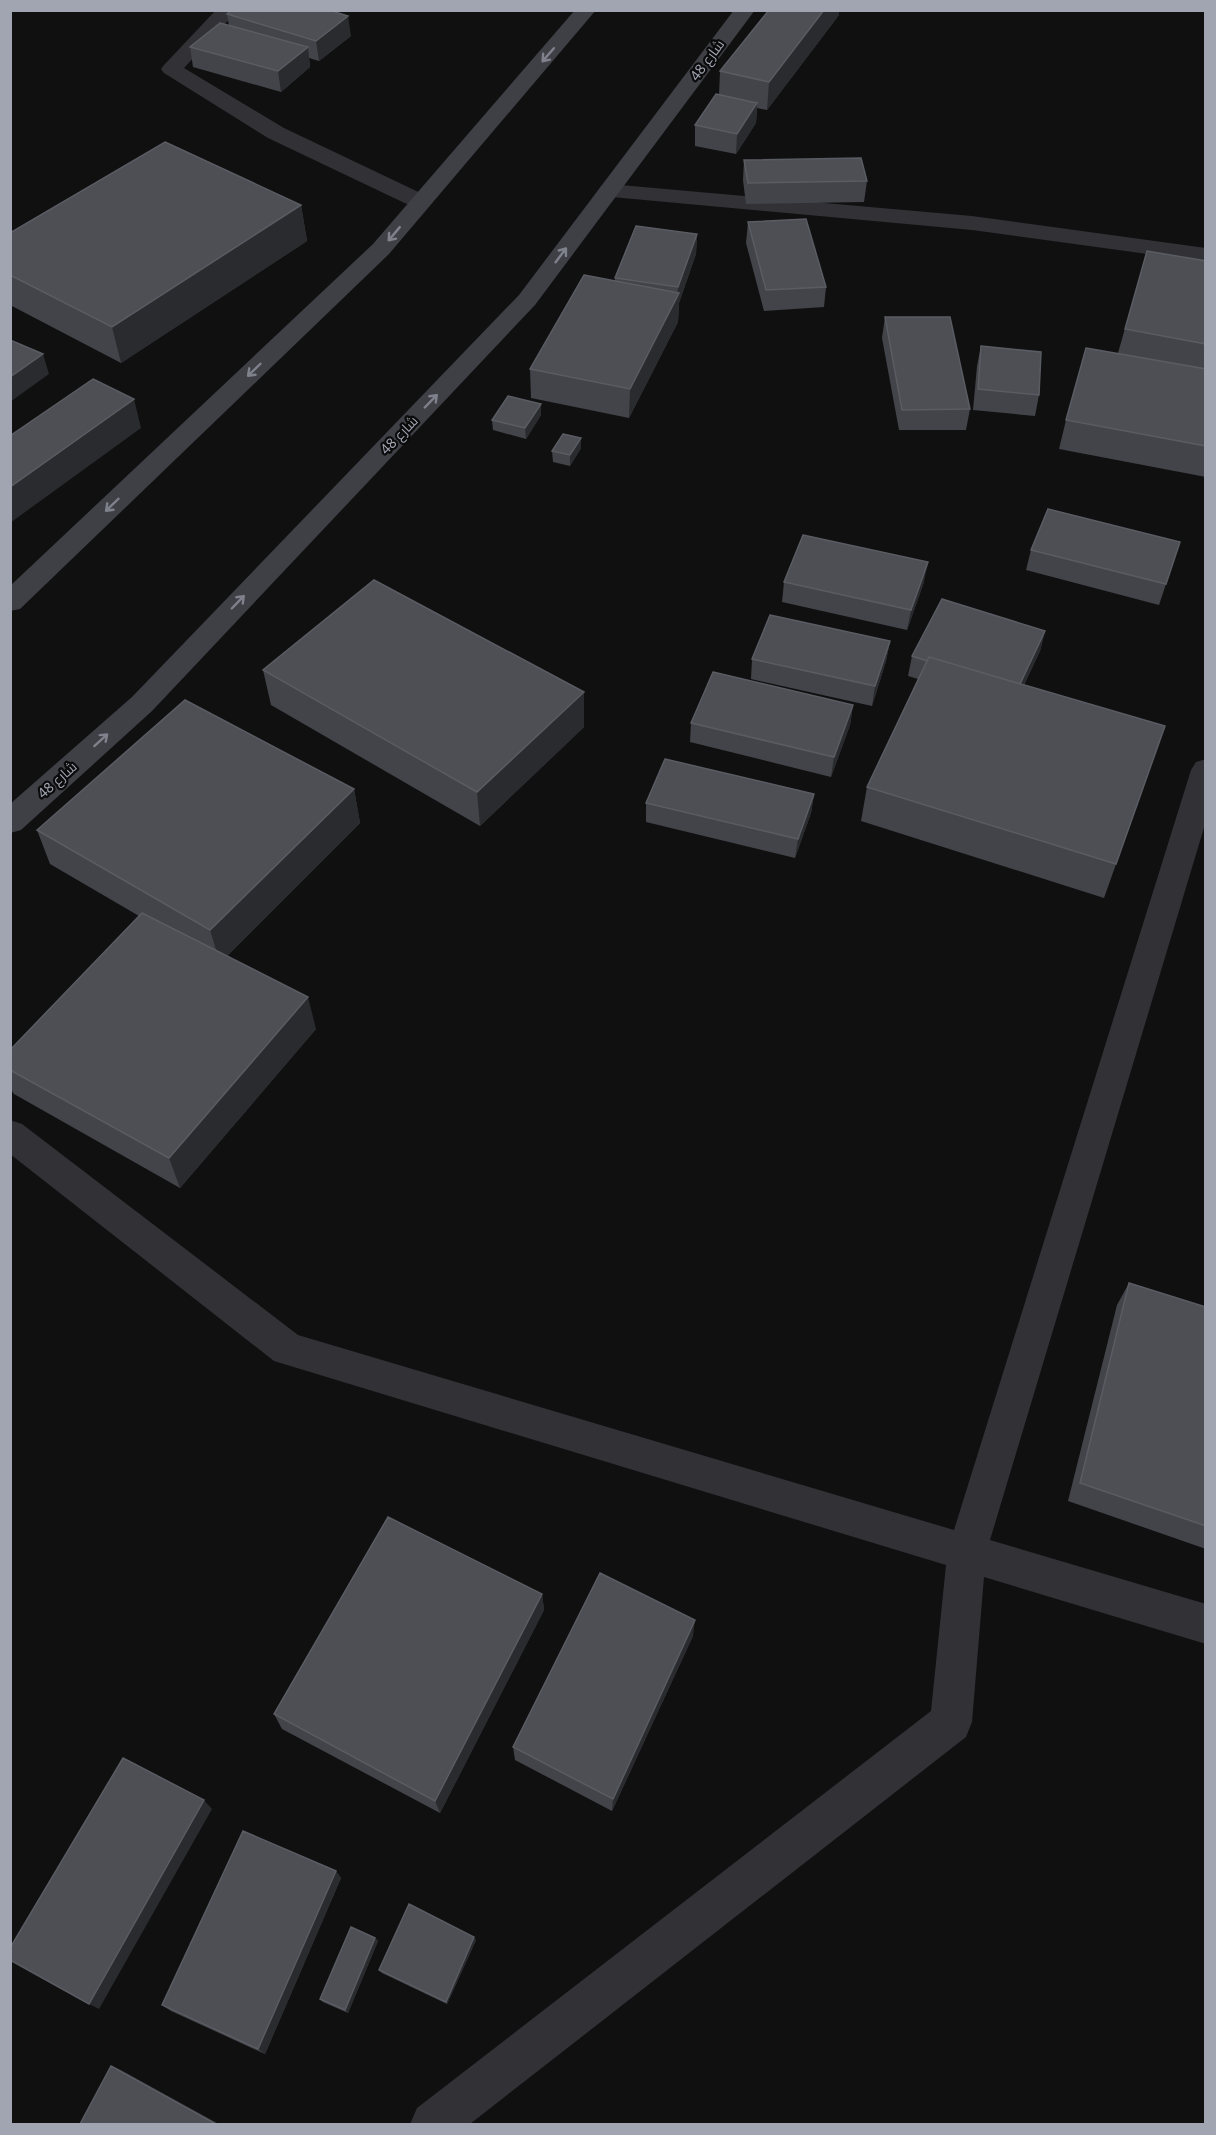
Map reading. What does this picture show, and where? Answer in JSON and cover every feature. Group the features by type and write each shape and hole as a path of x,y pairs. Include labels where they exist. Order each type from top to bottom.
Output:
{"main road":[{"path":"10,602 381,249 586,10"},
{"name":"شارع 48","path":"10,822 142,704 527,300 745,10"}],"street":[{"path":"228,10 171,69 276,134 421,202"},
{"path":"609,191 972,223 1206,255"},
{"path":"433,2124 951,1722 967,1552 1206,770"},
{"path":"10,1134 287,1350 1206,1624"}],"building":[{"path":"232,10 329,10 348,16 316,41 227,14"},
{"path":"769,10 824,10 769,82 720,71"},
{"path":"220,23 308,47 278,71 190,47"},
{"path":"716,94 757,103 737,134 695,125"},
{"path":"165,142 301,205 112,327 10,275 10,233"},
{"path":"861,158 867,181 748,183 744,160"},
{"path":"806,219 826,287 766,290 748,222"},
{"path":"636,226 697,234 678,287 615,278"},
{"path":"1147,251 1206,261 1206,344 1125,329"},
{"path":"584,275 679,293 630,389 530,369"},
{"path":"885,317 950,317 970,409 902,410"},
{"path":"10,340 43,354 10,377"},
{"path":"981,346 1041,352 1039,395 978,389"},
{"path":"1086,348 1206,369 1206,446 1066,420"},
{"path":"93,379 134,399 10,487 10,436"},
{"path":"508,396 541,404 525,428 492,420"},
{"path":"563,434 581,438 570,455 552,451"},
{"path":"1048,509 1180,542 1166,584 1031,550"},
{"path":"803,535 928,562 911,610 784,582"},
{"path":"374,580 584,692 477,792 263,670"},
{"path":"942,599 1045,631 1020,684 929,657 927,661 912,656"},
{"path":"770,615 890,641 875,686 752,659"},
{"path":"929,657 1165,726 1116,864 867,787"},
{"path":"713,672 853,705 834,757 691,723"},
{"path":"185,700 354,789 210,930 37,830"},
{"path":"665,759 814,794 798,839 646,803"},
{"path":"142,913 308,997 169,1158 10,1070 10,1050"},
{"path":"1129,1283 1206,1307 1206,1526 1080,1483"},
{"path":"388,1517 542,1594 435,1801 274,1714"},
{"path":"600,1573 695,1620 613,1799 513,1747"},
{"path":"123,1758 204,1800 89,2004 10,1960 10,1948"},
{"path":"243,1831 336,1871 258,2049 162,2005"},
{"path":"409,1904 474,1937 446,2002 379,1970"},
{"path":"351,1927 375,1938 345,2010 320,1999"},
{"path":"111,2066 216,2124 80,2124"}]}
